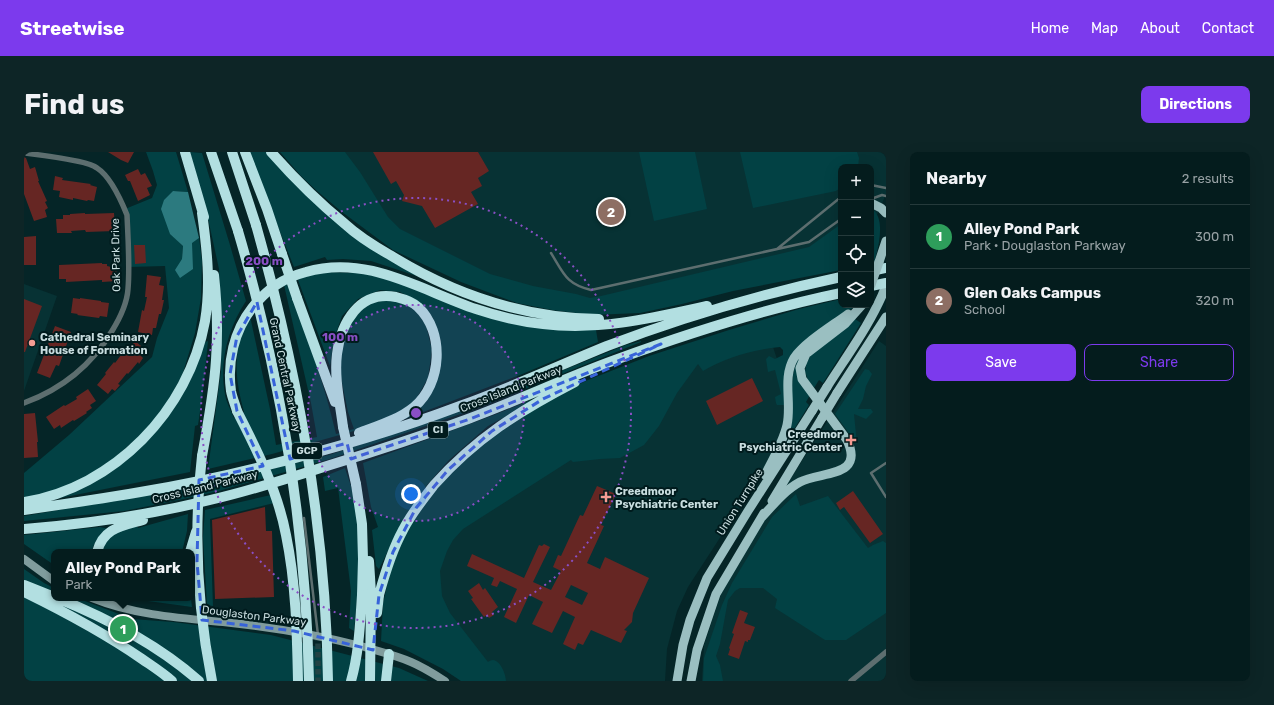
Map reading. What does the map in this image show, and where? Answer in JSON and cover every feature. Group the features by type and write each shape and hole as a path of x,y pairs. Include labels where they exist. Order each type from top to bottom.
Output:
{"highway":[{"path":"185,152 202,212 211,252 216,291 216,360 213,392 198,491 197,526 199,593 202,624 212,681"},
{"name":"Grand Central Parkway","path":"211,152 238,231 251,276 272,364 289,456 299,534 304,578 309,681"},
{"name":"Grand Central Parkway","path":"232,152 256,225 291,361 314,495 323,576 328,681"},
{"path":"245,152 267,208 297,298 332,379 356,484 368,554 371,594 370,681"},
{"path":"271,152 319,202 375,247 409,267 479,298 516,309 580,319 644,317 692,309"},
{"path":"24,502 55,495 81,484 104,471 144,438 175,398 189,371 199,346 205,321 208,291 208,252 202,212"},
{"path":"874,270 883,265"},
{"path":"298,681 293,579 286,535 277,502 264,468 237,411 231,392 231,355 237,336 246,316 260,298 275,285 294,275 317,268 343,266 372,270 476,309 512,319 543,324 579,326 612,325 644,320 749,296 810,284"},
{"name":"Cross Island Parkway","path":"24,510 205,479 255,468 307,454 461,406 608,346 659,328 760,296 838,278"},
{"path":"874,285 886,284"},
{"name":"Cross Island Parkway","path":"24,529 58,527 160,511 211,500 301,474 412,440 470,419 614,360 661,344 763,312 838,294"},
{"path":"307,454 404,415 425,395 433,379 436,363 436,346 433,331 426,316 417,305 403,299 390,296 373,298 360,305 348,318 340,335 332,379"},
{"path":"351,681 356,665 359,641 371,594 403,529 416,508 448,470 492,431 543,399 617,362 661,344"},
{"path":"98,549 106,534 118,527 211,500"},
{"path":"191,549 197,526"},
{"path":"24,585 51,596"},
{"path":"24,592 98,631 132,652 172,681"},
{"path":"65,601 88,610 142,638 168,656 199,681"},
{"path":"386,681 389,654"}],"main road":[{"path":"874,204 886,213"},
{"path":"874,280 883,265 886,241"},
{"name":"Union Turnpike","path":"677,681 683,645 690,620 707,578 872,316 880,301 886,284"},
{"path":"748,511 782,442 787,426 789,413 788,378 794,358 803,347 858,308"},
{"path":"762,517 787,490 801,481 840,471 848,465 852,457 851,449 847,440 802,379 800,368 806,354 845,324 859,308"},
{"path":"692,681 697,650 716,594 822,418 886,317"},
{"path":"24,559 51,578"},
{"name":"Douglaston Parkway","path":"100,601 152,614 267,627 318,635 410,661 445,681"}],"street":[{"name":"Oak Park Drive","path":"24,153 80,162 96,167 107,177 123,204 127,215 128,289 126,303 119,319 103,346 91,361 58,388 41,397 24,403"},
{"path":"850,681 886,652"}],"lane":[{"path":"874,186 886,188"},
{"path":"874,198 882,195 886,196"},
{"path":"775,250 838,198"},
{"path":"551,253 567,279 579,287 591,290 809,242 838,221"},
{"path":"886,463 871,473 886,497"},
{"path":"304,518 318,635"}],"highlighted area":[{"path":"257,302 290,459 347,443 351,459 470,419 661,344 543,399 492,431 448,470 416,508 393,552 379,595 373,650 294,631 202,620 197,562 199,480 263,466 237,411 230,374 237,336"}],"shaded area":[{"path":"146,152 176,152 188,192 173,191 170,233 183,246 182,259 192,254 192,242 199,238 202,261 201,298 195,333 182,376 165,406 145,431 103,468 59,490 24,499 24,473 69,435 152,357 157,338 169,308 165,266 129,267 125,209 152,198 157,185"},
{"path":"190,152 202,153 246,301 234,322 226,346 224,358 223,382 225,394 227,403 234,418 244,412 239,393 237,355 242,333 250,316 270,409 276,445 317,437 311,403 284,285 287,284 314,358 336,434 354,429 348,412 340,373 341,345 349,323 368,304 390,299 414,308 426,325 432,350 428,378 415,401 395,415 354,431 272,454 208,469 221,371 219,269 209,223"},
{"path":"248,152 267,152 314,201 429,280 371,261 343,259 327,260 325,257 294,267"},
{"path":"280,152 345,152 360,172 388,217 400,229 490,274 533,286 590,298 809,247 838,226 838,271 733,291 640,313 592,315 552,310 517,303 461,282 393,250 342,212 301,176"},
{"path":"340,152 886,152 886,194 874,222 874,164 838,164 838,245 614,298 530,298 394,231"},
{"path":"639,152 695,152 707,209 654,221"},
{"path":"740,152 857,152 859,158 858,164 838,164 838,189 836,191 753,208"},
{"path":"173,191 188,192 199,238 192,243 193,269 180,278 175,270 182,259 183,246 170,234 161,209 164,200"},
{"path":"874,210 876,212 880,225 878,248 874,263"},
{"path":"323,272 365,273 400,283 458,307 596,330 598,342 520,375 405,419 441,362 441,342 433,318 419,302 400,292 380,290 358,299 342,316 334,339 330,366 298,280 302,276"},
{"name":"Cathedral Seminary House of Formation","path":"24,284 57,296 24,391"},
{"path":"838,300 838,308 853,308 798,346 784,405 777,405 776,403 775,397 781,394 775,370 768,372 766,359 769,356 775,359 783,355 783,350 780,347 730,358 703,371 698,364 677,393 659,426 644,445 620,458 573,462 571,460 463,529 453,540 447,551 440,571 442,596 450,613 488,662 493,660 501,666 506,681 461,681 443,669 404,649 381,641 383,603 391,569 410,523 439,484 488,437 538,404 588,380 649,356 799,309"},
{"path":"855,319 861,323 823,383 819,380 814,388 808,380 805,372 806,364 811,355"},
{"path":"208,341 203,391 198,425 195,426 190,472 50,500 152,433 203,343"},
{"path":"641,341 475,409 330,459 219,491 179,500 124,511 24,521 24,516 175,490 329,455 474,406 626,345"},
{"name":"Creedmoor Psychiatric Center","path":"771,341 784,380 785,418 773,453 688,587 677,611 667,649 665,681 472,681 409,582 428,542 621,380"},
{"name":"Creedmor Psychiatric Center","path":"879,341 886,346 886,681 702,681 704,645 723,588 755,534"},
{"path":"800,356 810,395 806,402 809,405 788,439 791,423 794,370"},
{"path":"865,369 869,370 872,374 858,409 871,409 873,412 866,419 854,414 857,444 835,414"},
{"path":"536,398 537,399 488,426 449,460 427,485 403,521 379,569 376,566 372,530 378,527 371,507 363,463"},
{"path":"345,468 357,509 359,539 359,570 354,631 349,628 351,591 338,488 325,491 323,477"},
{"path":"796,494 800,506 828,496 868,548 883,541 886,543 886,613 846,640 825,640 775,608 777,599 763,588 740,588 735,591 728,600 720,644 716,656 720,665 723,681 703,681 704,658 722,605 732,583 772,517"},
{"path":"271,495 274,503 210,519 213,606 207,605 203,537 205,510"},
{"path":"188,514 187,531 183,549 102,549 111,533 136,524 138,528"},
{"path":"100,527 109,529 98,539 93,549 51,549 51,563 24,544 24,535"},
{"path":"24,569 51,586 51,601 85,601 132,619 173,622 271,635 399,668 428,681 24,681"},
{"path":"148,601 191,601 192,607"}],"building":[{"path":"108,152 134,152 128,163"},
{"path":"373,152 478,152 489,171 478,178 482,186 471,192 478,204 435,228 422,206 402,201 404,195 396,181 391,184"},
{"path":"24,157 26,158 30,169 35,167 38,181 47,201 45,202 48,208 45,210 47,217 34,221 24,194"},
{"path":"138,169 141,175 145,173 152,186 147,188 150,195 138,201 130,181 128,181 125,175"},
{"path":"55,176 63,178 62,180 91,184 90,185 97,187 94,201 73,198 73,200 59,197 60,191 53,190"},
{"path":"114,213 115,231 86,232 85,230 71,231 72,233 57,233 56,219 63,219 63,215"},
{"path":"36,236 36,265 24,265 24,237"},
{"path":"134,245 145,245 146,263 135,264"},
{"path":"102,263 116,268 117,281 102,282 102,280 66,282 66,279 59,279 59,265"},
{"path":"147,275 161,277 159,285 164,286 162,300 164,300 161,314 159,314 156,328 153,328 152,335 138,332 142,310 144,311 147,297 145,297"},
{"path":"73,298 109,303 107,317 100,316 99,318 71,313"},
{"path":"24,299 42,306 25,352 24,352"},
{"path":"55,326 71,332 59,366 56,365 50,378 37,373"},
{"path":"135,341 146,350 141,356 143,358 139,364 138,362 128,374 127,373 118,384 120,385 115,391 112,389 108,394 97,385 114,362 115,363 124,351 126,352"},
{"path":"752,378 763,401 717,425 706,401"},
{"path":"88,389 96,401 90,405 92,408 74,421 73,420 61,428 60,425 54,429 46,417 64,405 65,406 77,399 76,397"},
{"path":"35,413 38,457 24,458 24,414"},
{"path":"597,486 616,494 601,525 604,526 587,563 600,569 605,557 649,578 633,613 632,622 624,630 627,631 621,643 591,630 583,645 578,643 575,650 563,644 575,617 563,611 552,633 532,624 543,602 529,595 516,623 504,617 517,589 500,581 497,587 491,585 494,578 467,566 472,554 524,578 539,545 542,546 544,544 550,547 533,582 551,590 561,571 553,567 558,555 561,556 580,515 583,516","holes":["571,585 588,593 582,605 565,597"]},
{"path":"853,491 883,534 870,543 844,507 840,510 836,503"},
{"path":"265,507 266,531 272,531 274,597 215,599 212,520"},
{"path":"479,583 483,590 485,588 498,607 492,612 494,615 489,618 487,615 484,617 471,599 473,598 468,591"},
{"path":"740,610 748,613 744,623 755,627 750,640 748,640 748,642 745,641 739,659 728,655 734,634 732,633"}],"tunnel":[{"path":"318,635 318,681"}],"place":[{"name":"Glen Oaks Campus","path":"611,212"},
{"name":"Cathedral Seminary House of Formation","path":"32,343"},
{"name":"Creedmor Psychiatric Center","path":"851,440"},
{"name":"Creedmoor Psychiatric Center","path":"606,497"},
{"name":"Alley Pond Park","path":"123,629"}]}
